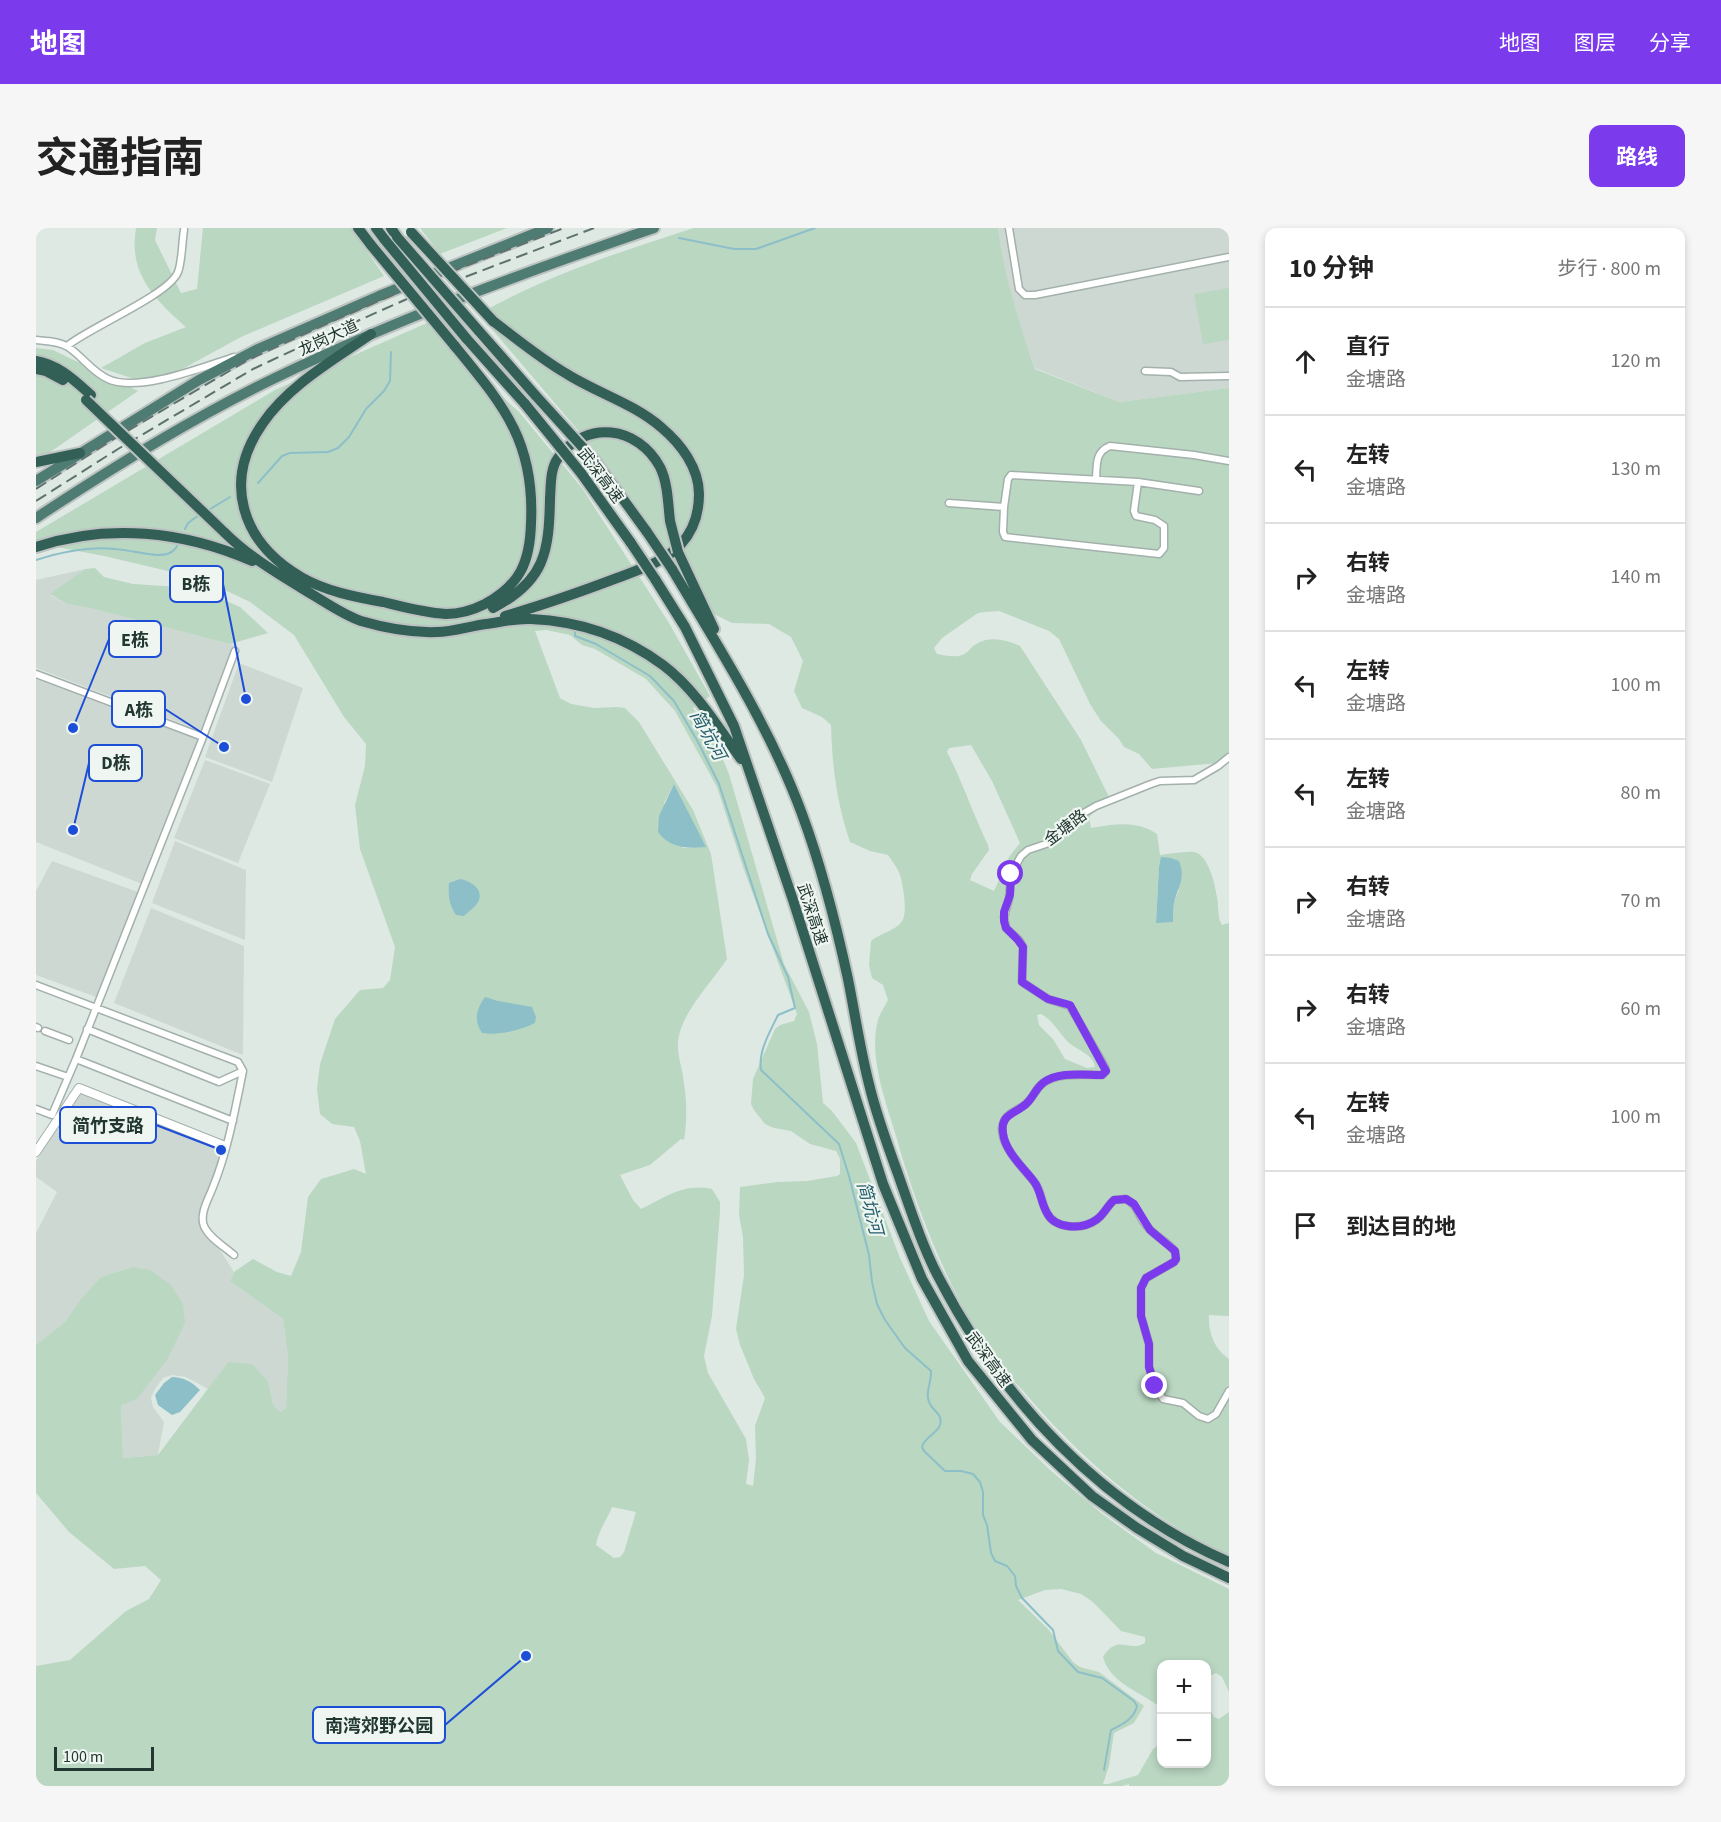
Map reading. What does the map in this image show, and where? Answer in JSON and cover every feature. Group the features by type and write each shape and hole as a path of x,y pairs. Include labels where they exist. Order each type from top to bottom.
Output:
{"highway":[{"path":"358,228 506,411 521,443 529,473 532,505 531,540 525,562 515,582 501,596 477,608 446,614"},
{"name":"武深高速","path":"376,228 466,338 581,472 655,579 690,637 734,726 793,900 883,1184 922,1279 968,1361 1032,1440 1092,1496 1137,1528 1183,1556 1229,1578"},
{"name":"龙岗大道","path":"36,480 199,380 258,349 379,296 548,228"},
{"name":"龙岗大道","path":"36,518 166,436 273,379 371,334 522,273 654,228"},
{"path":"410,230 493,321 568,375 661,426 676,441 690,462 699,487 697,513 690,532 681,545 667,556 556,601 485,624"},
{"name":"武深高速","path":"394,232 596,462 672,569 728,662 768,736 802,814 837,930 869,1086 878,1114 909,1204 937,1275 957,1312 991,1365 1021,1404 1088,1473 1168,1530 1229,1562"},
{"path":"301,577 272,555 250,527 243,509 240,491 246,457 252,441 279,403 297,387 371,334"},
{"path":"36,361 48,363 61,370 258,560 344,614 370,623 414,632 440,633 485,624 529,619 565,622 600,632 632,645 664,666 689,690 749,769"},
{"path":"36,369 57,375 88,398"},
{"path":"226,530 266,559 301,577 353,596 446,614 472,613 491,609 513,596 532,578 546,549 552,474 557,460 566,448 590,434 609,431 637,442 652,455 661,469 678,552 728,662"},
{"path":"36,462 80,453"},
{"path":"36,548 96,534 172,536 232,552 277,573"}],"street":[{"path":"1009,228 1019,289 1025,295 1035,295 1229,257"},
{"path":"67,346 78,337 147,299 170,283 178,272 184,230"},
{"path":"36,340 67,346 109,380 134,384 176,375 258,349"},
{"path":"1145,371 1171,372 1180,377 1229,376"},
{"path":"1096,479 1098,455 1110,446 1229,461"},
{"path":"1138,482 1134,511 1136,516 1155,520 1164,526 1164,548 1159,554 1005,537 1003,532 1004,507 1008,479 1011,475 1138,482 1199,491"},
{"path":"949,502 1004,507"},
{"path":"36,1109 52,1115 76,1059 75,1042 87,1029 98,1007 235,651"},
{"path":"36,674 203,737"},
{"name":"金塘路","path":"1229,757 1194,780 1161,781 1096,806 1082,814 1046,844 1024,853 1015,864 1011,874 1010,895 1004,912 1004,921 1006,928 1023,947 1022,982 1048,999 1070,1005 1106,1071 1102,1075 1061,1077 1045,1081 1027,1103 1008,1115 1002,1129 1009,1148 1038,1188 1045,1210 1055,1222 1066,1226 1088,1224 1098,1218 1114,1200 1126,1199 1134,1204 1150,1230 1175,1251 1174,1262 1146,1278 1141,1288 1141,1316 1149,1344 1149,1367 1160,1396 1168,1402 1183,1403 1199,1416 1208,1419 1216,1414 1229,1391"},
{"path":"36,985 238,1062 243,1071 225,1146 225,1158 204,1210 204,1226 234,1255"},
{"path":"40,1029 75,1042"},
{"path":"87,1029 219,1082 243,1071"},
{"path":"76,1059 232,1121"},
{"path":"36,1066 68,1077"},
{"path":"36,1152 79,1088 225,1146"}],"shaded area":[{"path":"998,228 1229,228 1229,388 1119,402 1035,368 1014,308 1002,259"},
{"path":"85,569 50,595 67,604 234,645 202,731 36,668 36,580"},
{"path":"239,663 303,688 272,782 205,757"},
{"path":"36,678 198,739 142,884 36,842"},
{"path":"205,760 270,784 238,863 174,838"},
{"path":"175,841 246,870 245,940 152,903"},
{"path":"52,861 138,892 96,997 36,975 36,891"},
{"path":"151,908 244,946 243,1055 114,1003"},
{"path":"81,1092 220,1148 220,1159 198,1216 200,1228 218,1247 234,1272 230,1281 283,1319 288,1356 286,1408 280,1412 273,1404 268,1381 228,1362 208,1389 186,1377 172,1375 163,1378 151,1398 153,1407 164,1422 158,1455 123,1458 121,1405 132,1267 101,1277 65,1322 36,1345 36,1233 57,1192 36,1177 36,1161"}],"green space":[{"path":"136,228 157,228 155,240 181,293 197,289 203,228 351,228 384,276 241,337 153,385 101,368 145,343 186,327 169,312 146,284 137,263"},
{"path":"420,228 507,228 440,254"},
{"path":"694,228 998,228 1008,282 1035,369 1119,402 1229,388 1229,763 1221,767 1218,763 1152,769 1139,754 1124,747 1101,721 1090,704 1059,639 1049,631 999,611 978,613 942,638 934,648 937,654 959,656 965,654 973,646 991,639 1020,646 1081,740 1109,797 1107,804 1099,807 1089,817 1091,828 1116,824 1133,825 1157,834 1160,855 1190,852 1199,854 1207,864 1213,878 1220,922 1222,925 1229,923 1229,1316 1209,1315 1209,1321 1216,1345 1229,1359 1229,1556 1171,1524 1144,1505 1094,1464 1047,1418 995,1359 964,1309 936,1252 904,1164 883,1094 875,1049 875,1034 879,1017 888,1000 883,985 872,978 869,965 871,941 896,927 904,917 904,892 901,879 888,855 870,851 850,842 836,785 831,725 822,717 802,708 794,691 803,661 791,637 769,624 732,623 708,611 593,448 479,314 557,276 611,255","holes":["971,745 992,781 1020,843 1009,857 994,891 970,880 989,850 947,752 949,748","1162,857 1179,890 1174,902 1172,922 1156,922 1159,867","1041,1014 1049,1020 1068,1042 1091,1059 1095,1067 1087,1068 1065,1059 1053,1039 1039,1025 1037,1015"]},
{"path":"1229,288 1229,340 1203,344 1194,294"},
{"path":"427,323 447,346 519,412 582,488 669,623 710,696 693,708 714,738 729,774 784,964 809,1012 817,1044 823,1103 832,1111 856,1143 900,1258 929,1321 1000,1422 1050,1470 1101,1513 1156,1553 1229,1589 1229,1692 1222,1677 1216,1673 1211,1675 1211,1660 1157,1660 1157,1705 1119,1681 1112,1674 1103,1657 1114,1646 1133,1646 1145,1643 1145,1637 1121,1631 1093,1602 1081,1594 1061,1589 1045,1590 1018,1600 1048,1629 1073,1662 1080,1667 1099,1672 1144,1706 1134,1723 1114,1733 1109,1766 1103,1784 1138,1775 1157,1746 1157,1768 1211,1768 1211,1711 1214,1717 1219,1719 1229,1712 1229,1786 1129,1786 1129,1784 1122,1786 36,1786 36,1666 70,1660 126,1611 149,1599 161,1580 145,1566 114,1569 69,1532 36,1493 36,1345 65,1322 81,1299 101,1277 132,1267 150,1270 171,1285 183,1304 185,1323 167,1360 137,1399 121,1405 123,1458 158,1455 228,1362 252,1364 268,1381 273,1404 280,1412 286,1408 288,1356 283,1319 230,1281 234,1272 253,1259 277,1272 291,1276 301,1252 308,1197 321,1179 354,1169 366,1174 360,1141 354,1127 332,1124 320,1114 317,1089 320,1064 335,1019 360,990 383,988 390,980 395,947 360,849 355,805 365,766 366,744 344,717 294,635 250,602 202,579 36,543 36,532 275,390","holes":["546,630 570,635 582,645 595,649 646,679 675,711 717,787 743,867 797,1014 794,1021 775,1029 753,1079 751,1104 765,1124 791,1131 810,1144 836,1151 840,1159 840,1174 837,1176 740,1187 739,1215 743,1237 744,1275 736,1329 754,1379 765,1398 755,1426 756,1459 753,1486 746,1484 749,1460 746,1439 708,1373 704,1356 712,1316 720,1202 712,1189 692,1188 675,1192 641,1209 633,1200 620,1175 650,1165 681,1139 684,1140 686,1105 678,1047 680,1031 690,1009 727,959 711,854 693,810 639,722 625,708 594,708 571,704 560,698 535,631","674,784 705,847 683,848 664,803","612,1507 636,1512 624,1552 620,1557 614,1558 596,1545"]},
{"path":"36,348 53,350 138,391 36,462"},
{"path":"95,568 104,577 133,584 180,587 206,592 240,607 268,633 230,644 67,604 50,594 85,569"}],"water":[{"path":"674,784 706,847 679,846 668,841 658,832 659,816"},
{"path":"1161,857 1179,861 1182,878 1174,903 1173,922 1156,923 1159,867"},
{"path":"460,879 475,886 480,896 477,904 464,916 456,915 449,896 449,883"},
{"path":"485,997 532,1007 536,1017 535,1023 509,1032 482,1033 477,1014"},
{"path":"172,1377 187,1380 200,1390 180,1412 172,1415 158,1405 155,1395"}],"waterway":[{"name":"简坑河","path":"679,238 734,249 756,249 815,228"},
{"path":"258,483 282,456 290,453 328,452 338,448 349,437 366,409 384,391 390,381 391,352"},
{"path":"207,511 230,497"},
{"path":"185,529 188,523 199,515"},
{"path":"36,560 65,552 95,548 163,555 171,552 177,546"},
{"name":"简坑河","path":"575,630 575,636 596,644 650,676 674,701 719,784 768,934 788,977 795,1008 778,1015 763,1049 761,1070 839,1144 869,1255 877,1304 885,1320 905,1348 931,1371 928,1400 941,1421 936,1431 924,1443 922,1447 924,1451 945,1471 973,1474 980,1482 983,1492 983,1515 987,1525 991,1553 995,1561 1007,1566 1015,1576 1016,1586 1022,1598 1053,1630 1058,1651 1078,1672 1102,1678 1134,1701 1137,1706 1131,1718 1111,1730 1104,1770"}],"railway":[{"path":"36,489 112,440 248,360 404,290 564,228"},
{"path":"36,501 118,449 253,369 407,299 594,228"}],"place":[{"name":"B栋","path":"246,699"},
{"name":"E栋","path":"73,728"},
{"name":"A栋","path":"224,747"},
{"name":"D栋","path":"73,830"},
{"name":"简竹支路","path":"221,1150"},
{"name":"南湾郊野公园","path":"526,1656"}],"route":[{"path":"1011,874 1010,895 1004,912 1004,921 1006,928 1023,947 1022,982 1052,1001 1070,1005 1105,1067 1106,1073 1061,1077 1045,1081 1024,1106 1008,1115 1003,1124 1003,1136 1038,1188 1045,1210 1055,1222 1066,1226 1088,1224 1103,1214 1114,1200 1126,1199 1134,1204 1150,1230 1175,1251 1174,1262 1146,1278 1141,1288 1141,1316 1148,1338 1149,1367 1155,1386"}]}
